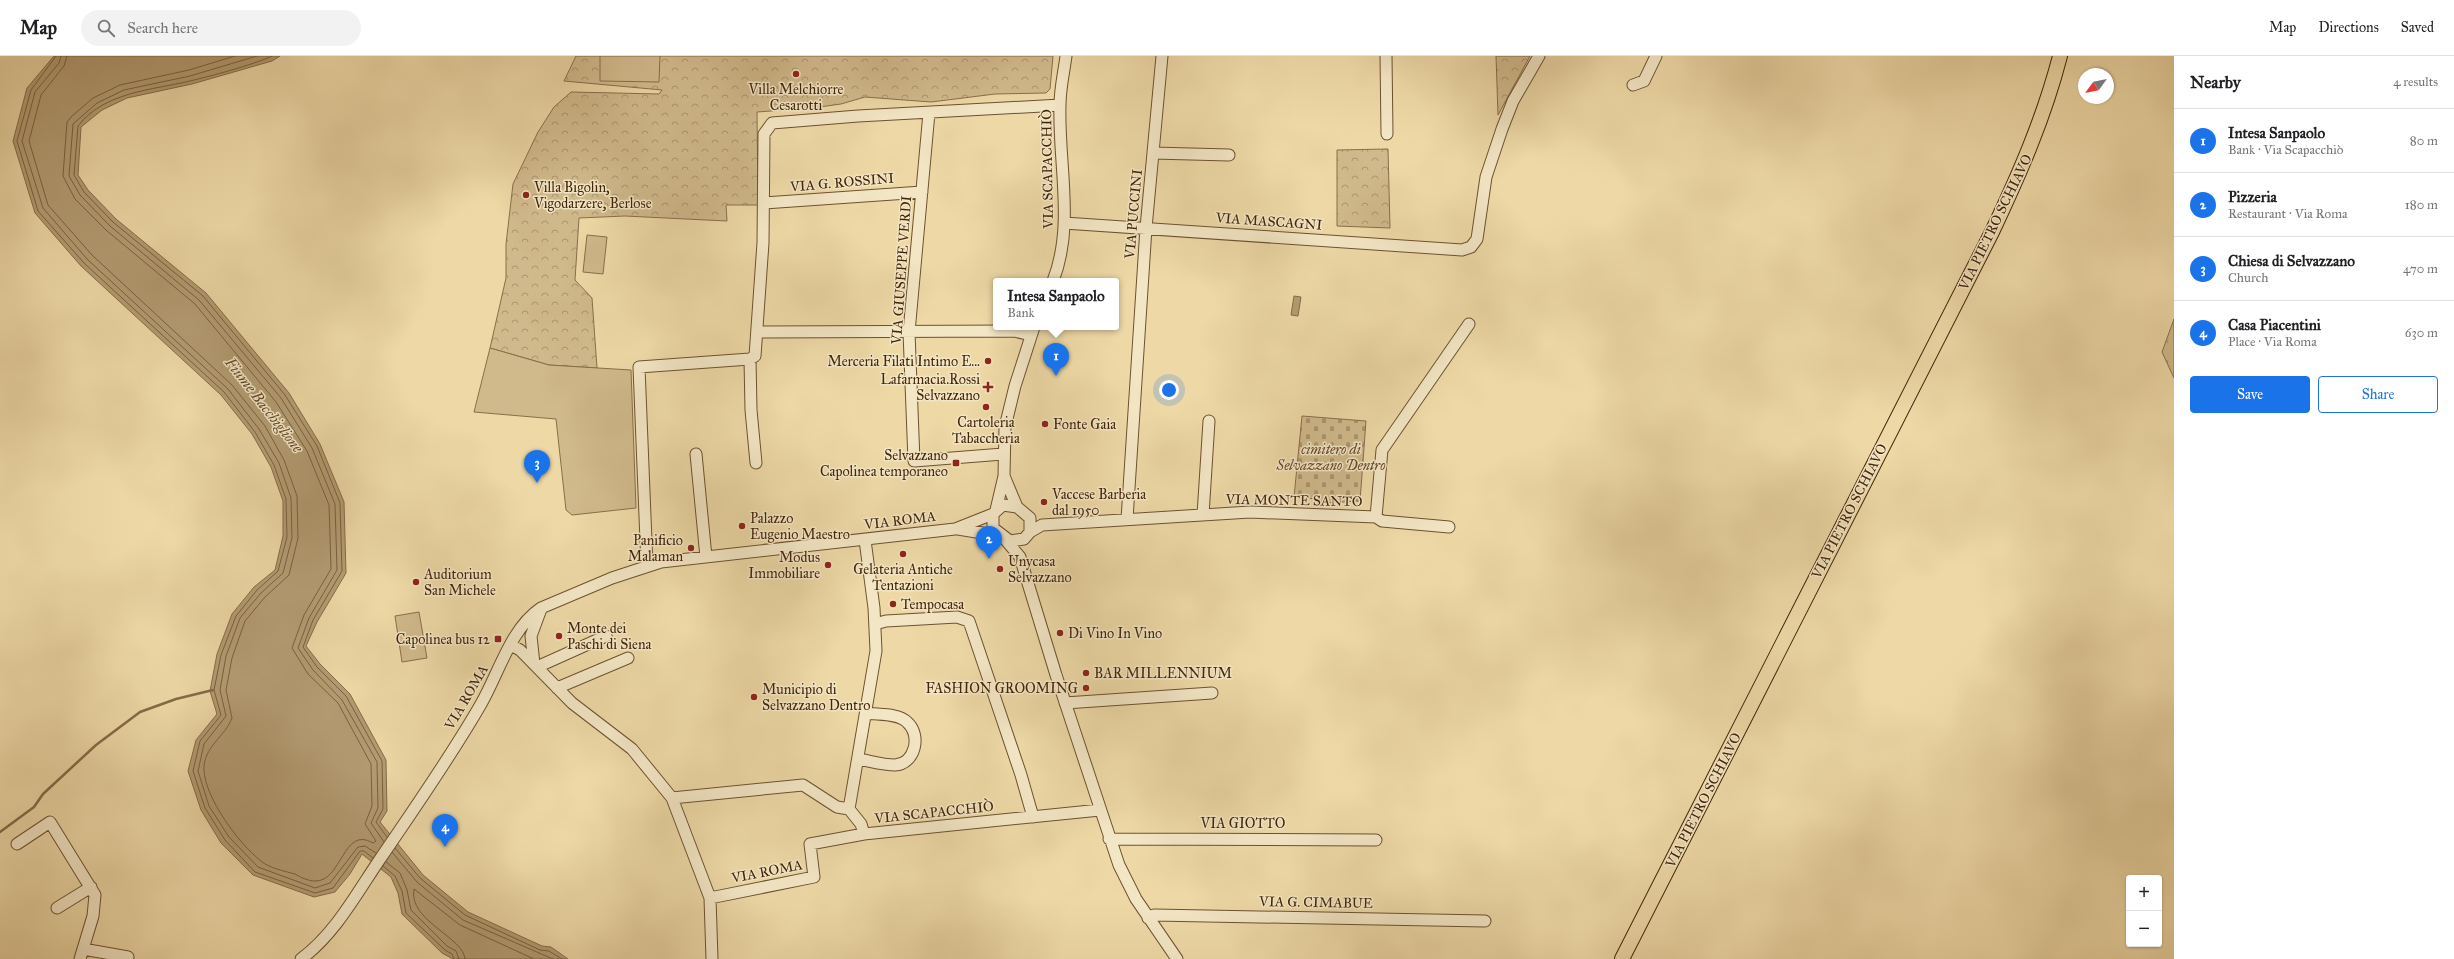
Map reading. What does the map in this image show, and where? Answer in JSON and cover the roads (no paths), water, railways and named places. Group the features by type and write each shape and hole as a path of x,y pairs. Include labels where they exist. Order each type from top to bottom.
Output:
{"main road":[{"name":"VIA PIETRO SCHIAVO","path":"1622,959 1992,232 2027,158 2053,83 2060,56"}],"street":[{"name":"VIA SCAPACCHIÒ","path":"1054,278 1061,252 1064,223 1060,105 1066,56"},
{"name":"VIA PUCCINI","path":"1127,519 1146,228 1162,56"},
{"path":"1386,56 1387,134"},
{"name":"VIA MASCAGNI","path":"1064,223 1462,250 1471,247 1477,239 1486,177 1502,129 1513,101 1539,56"},
{"path":"1633,85 1644,81 1656,56"},
{"path":"647,566 639,367 750,359 755,356 764,203 764,134 772,124 858,116 1060,105"},
{"name":"VIA GIUSEPPE VERDI","path":"929,113 909,332 914,461 1003,454"},
{"path":"1153,153 1229,155"},
{"name":"VIA G. ROSSINI","path":"764,203 922,192"},
{"path":"1376,517 1382,450 1469,324"},
{"path":"757,332 1032,331 1015,386 1005,427 1003,454 1004,476 994,512 993,528 1003,537 1019,556 1109,839 1127,881 1148,918 1177,959"},
{"path":"750,359 750,410 756,463"},
{"path":"1203,515 1209,421"},
{"path":"696,454 706,557"},
{"path":"1004,476 1017,507 1030,518 1029,534 1019,556"},
{"path":"994,512 1004,505 1017,507"},
{"name":"VIA ROMA","path":"955,529 994,512"},
{"name":"VIA MONTE SANTO","path":"1030,518 1042,524 1250,512 1376,517 1382,521 1449,527"},
{"path":"1003,537 1015,542 1042,524"},
{"name":"VIA ROMA","path":"302,959 321,941 401,829 481,704 519,630 532,614 541,608 647,566 666,561 955,529 1003,537"},
{"path":"672,798 803,785 837,807 849,809 876,651 875,624 865,540"},
{"path":"535,665 531,648 531,636 541,608"},
{"path":"875,624 886,621 958,617 969,621 1021,775 1033,817"},
{"path":"519,630 531,648"},
{"path":"535,665 606,636"},
{"path":"511,645 535,665 572,703 632,749 672,798 710,898 712,959"},
{"path":"557,688 628,658"},
{"path":"1065,703 1212,693"},
{"path":"858,758 896,765 908,760 914,751 913,730 907,722 898,717 866,713"},
{"name":"VIA SCAPACCHIÒ","path":"849,809 861,824 864,834 1100,810"},
{"path":"17,844 50,822 91,887 96,901 81,954 128,957"},
{"name":"VIA ROMA","path":"710,898 814,877 810,844 864,834"},
{"name":"VIA GIOTTO","path":"1109,839 1376,840"},
{"path":"57,908 91,887"},
{"name":"VIA G. CIMABUE","path":"1148,918 1154,915 1284,916 1485,922"}],"water":[{"name":"Fiume Bacchiglione","path":"54,56 280,56 272,61 192,84 127,98 102,110 81,127 78,175 88,190 116,219 206,293 289,393 320,444 344,502 346,573 317,622 306,646 320,664 350,694 386,760 387,811 380,822 423,875 468,912 542,946 551,947 568,959 453,959 442,953 402,914 398,893 391,877 362,854 350,874 335,892 314,897 253,875 221,843 201,810 188,771 196,740 217,714 210,691 217,654 232,614 254,587 275,570 283,536 283,501 271,467 252,434 221,395 81,266 35,213 13,141 27,88"},
{"path":"1294,296 1301,297 1298,316 1291,315"}],"waterway":[{"path":"0,832 34,807 43,794 96,745 140,712 176,699 213,690"}],"place":[{"name":"Villa Melchiorre Cesarotti","path":"796,74"},
{"name":"Villa Bigolin, Vigodarzere, Berlose","path":"526,195"},
{"name":"Merceria Filati Intimo E...","path":"988,361"},
{"name":"Intesa Sanpaolo","path":"1056,376"},
{"name":"Lafarmacia.Rossi Selvazzano","path":"988,387"},
{"name":"Cartoleria Tabaccheria","path":"986,407"},
{"name":"Fonte Gaia","path":"1045,424"},
{"name":"Selvazzano Capolinea temporaneo","path":"956,463"},
{"name":"Chiesa di Selvazzano","path":"537,483"},
{"name":"Vaccese Barberia dal 1950","path":"1044,502"},
{"name":"Palazzo Eugenio Maestro","path":"742,526"},
{"name":"Panificio Malaman","path":"691,548"},
{"name":"Gelateria Antiche Tentazioni","path":"903,554"},
{"name":"Pizzeria","path":"989,559"},
{"name":"Modus Immobiliare","path":"828,565"},
{"name":"Unycasa Selvazzano","path":"1000,569"},
{"name":"Auditorium San Michele","path":"416,582"},
{"name":"Tempocasa","path":"893,604"},
{"name":"Di Vino In Vino","path":"1060,633"},
{"name":"Monte dei Paschi di Siena","path":"559,636"},
{"name":"Capolinea bus 12","path":"498,639"},
{"name":"BAR MILLENNIUM","path":"1086,673"},
{"name":"FASHION GROOMING","path":"1086,688"},
{"name":"Municipio di Selvazzano Dentro","path":"754,697"},
{"name":"Casa Piacentini","path":"445,847"}],"park label":[{"name":"cimitero di Selvazzano Dentro","path":"1331,458"}]}
